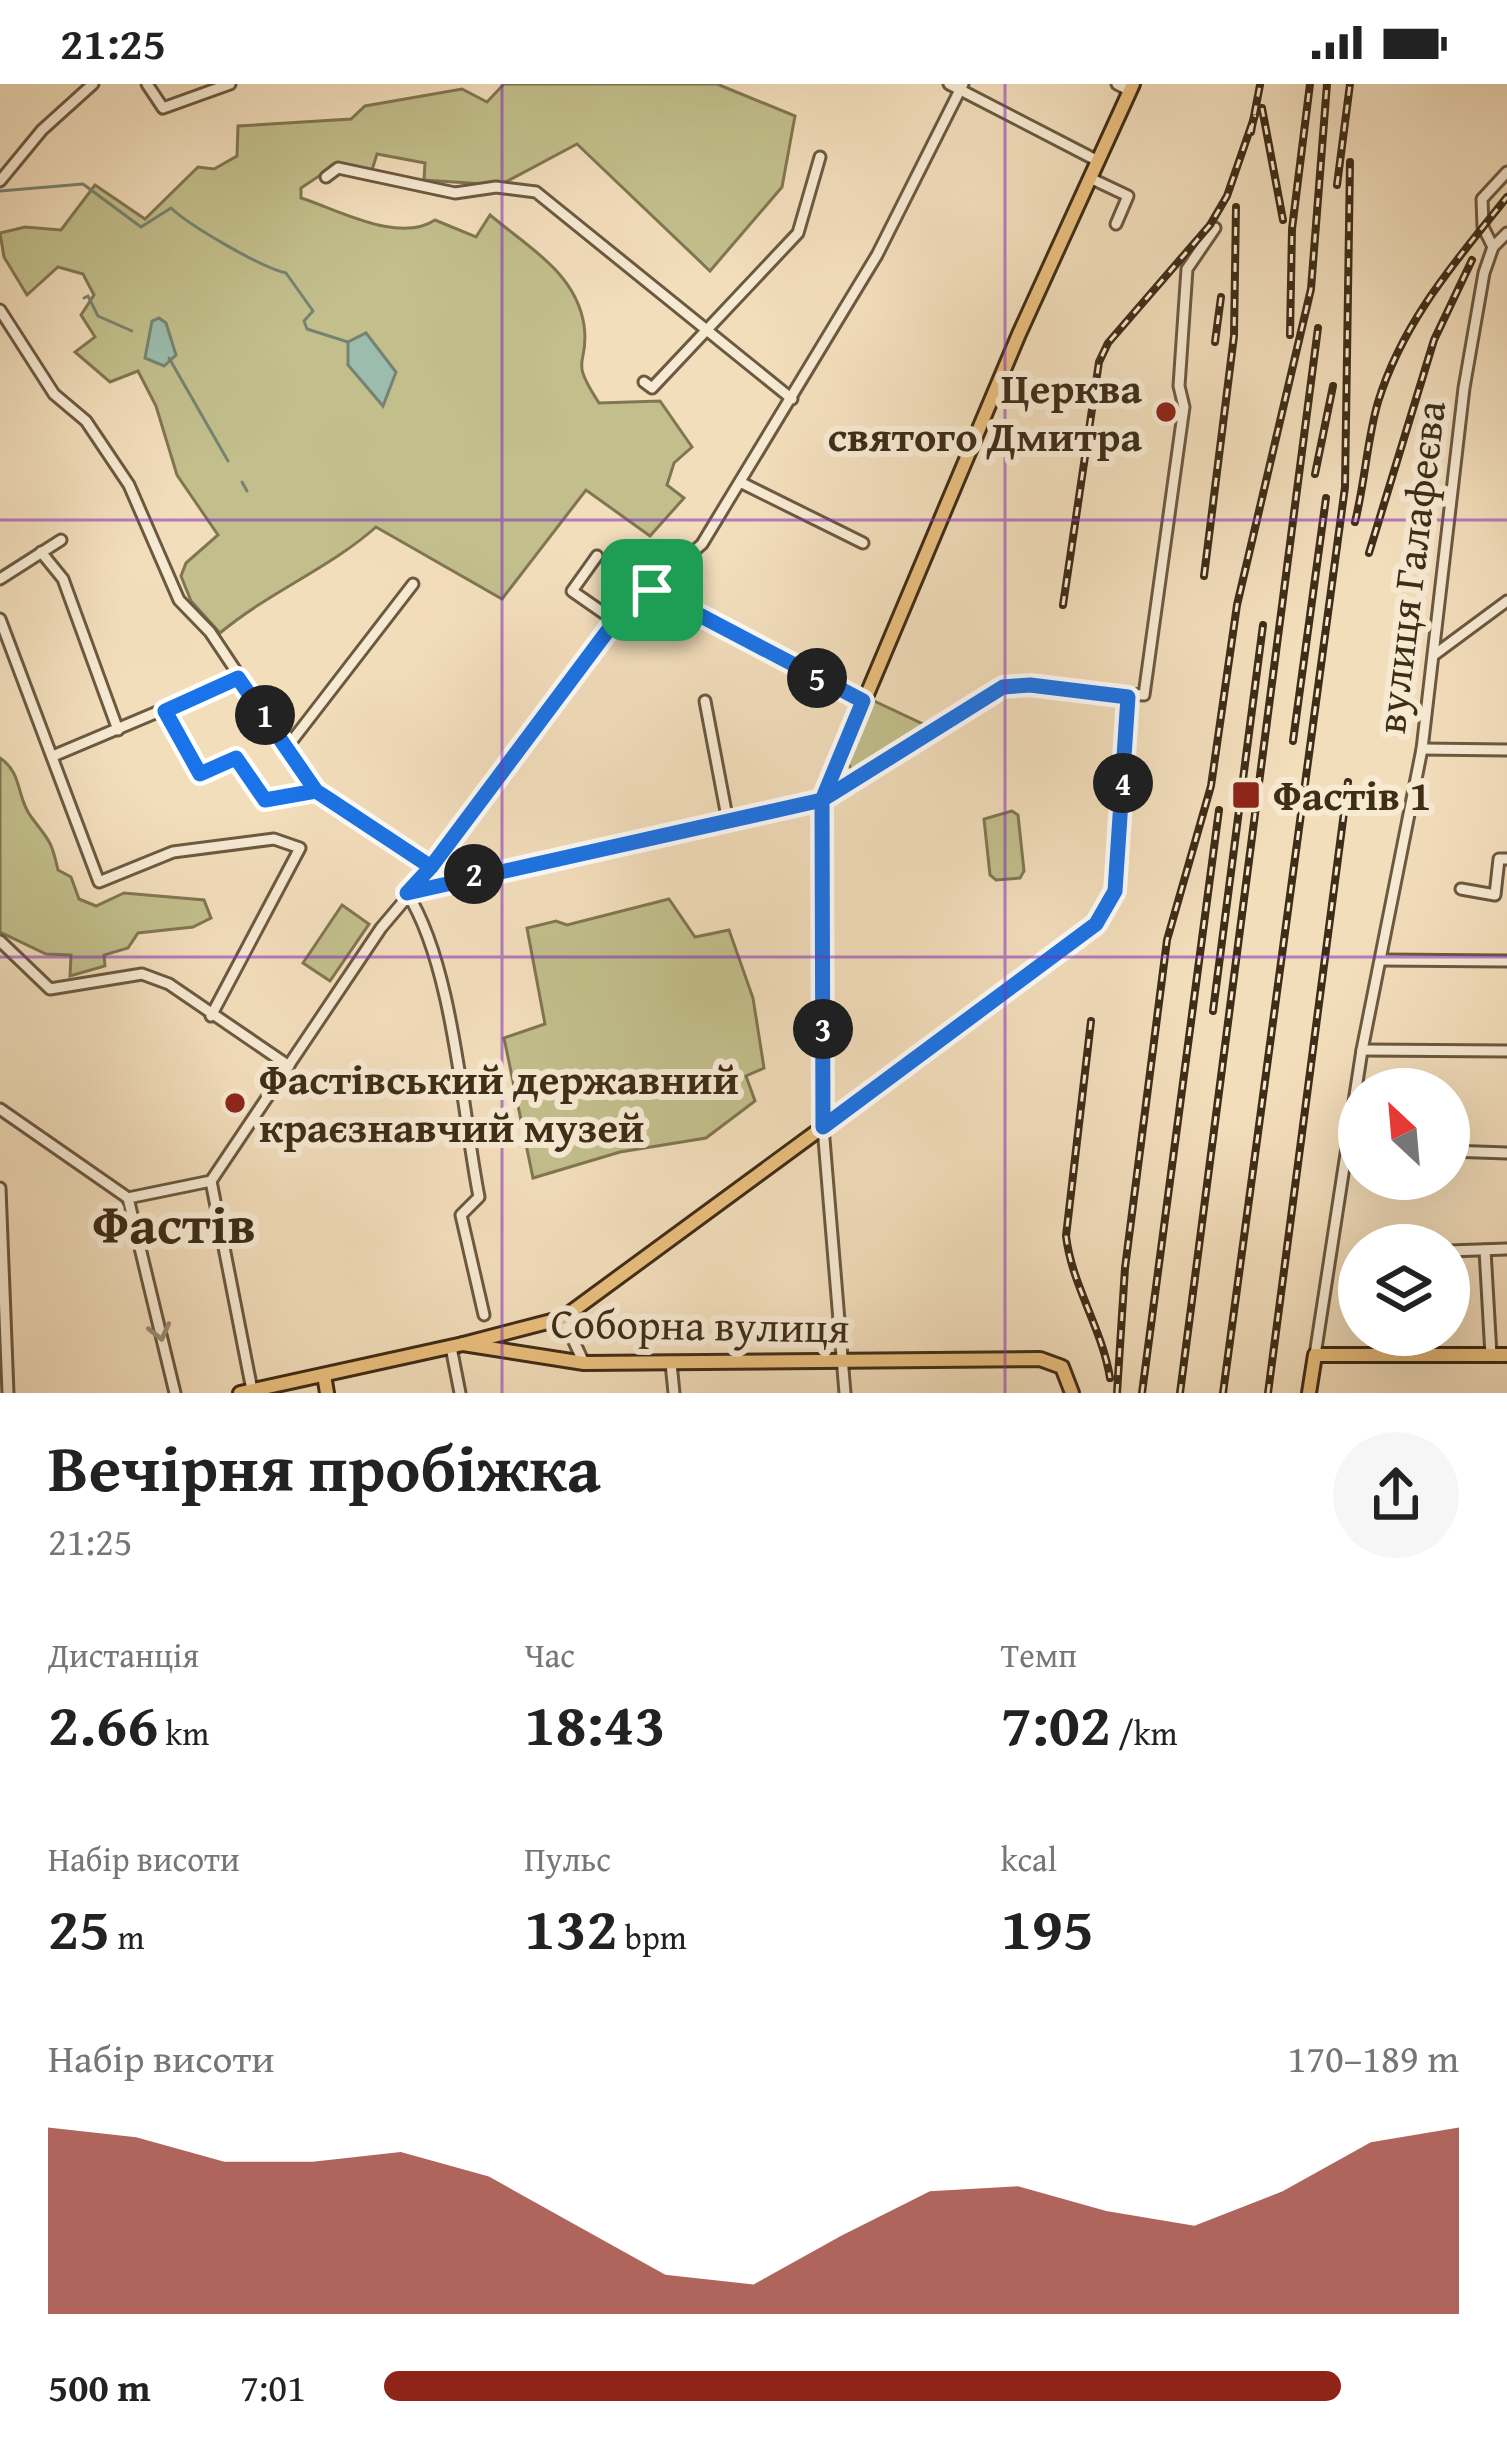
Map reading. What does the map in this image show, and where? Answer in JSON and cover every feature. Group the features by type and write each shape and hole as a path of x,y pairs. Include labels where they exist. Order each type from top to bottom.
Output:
{"main road":[{"path":"457,1346 563,1318 823,1127 822,800 1098,161 1126,86"},
{"name":"Соборна вулиця","path":"246,1392 457,1346 584,1363 1040,1359 1062,1367 1072,1393"},
{"path":"1315,1355 1507,1355"},
{"name":"вулиця Галафеєва","path":"1309,1393 1315,1355"},
{"path":"324,1375 328,1393"}],"street":[{"path":"0,181 42,130 93,84"},
{"path":"147,84 163,108 230,84"},
{"path":"246,1392 211,1181 407,893 615,621 702,544 877,256 957,86 1098,161"},
{"path":"644,382 652,388 798,233 820,157"},
{"path":"326,177 338,168 455,193 496,187 536,192 792,399"},
{"name":"вулиця Галафеєва","path":"1359,1068 1422,749 1464,388 1493,247 1483,227 1482,199 1507,172"},
{"path":"1090,178 1128,196 1116,224"},
{"path":"407,893 435,883 822,800 1003,687 1144,695 1184,407 1179,386 1187,269 1215,228"},
{"path":"1493,247 1507,233"},
{"path":"0,310 54,394 86,421 129,485 179,600 210,632 316,791 431,867 435,883"},
{"path":"740,482 863,544"},
{"path":"0,579 61,540"},
{"path":"41,552 63,579 118,730"},
{"path":"597,556 572,591 615,621"},
{"path":"288,746 413,584"},
{"path":"652,590 863,701"},
{"path":"1434,655 1507,602"},
{"path":"0,619 89,846 94,876 108,883 172,852 274,839 300,848 211,1016"},
{"path":"53,756 238,678"},
{"path":"845,1393 823,1127 1096,924 1115,891 1128,697"},
{"path":"705,700 728,822"},
{"path":"165,711 200,774 236,758 265,800 316,791"},
{"path":"1422,749 1507,750"},
{"path":"1461,889 1495,895 1499,859 1507,859"},
{"path":"407,893 427,932 441,983 479,1197 461,1215 484,1315"},
{"path":"0,941 50,988 142,974 170,984 289,1066"},
{"path":"1382,960 1507,961"},
{"path":"1362,1050 1507,1051"},
{"path":"0,1109 128,1198 175,1393"},
{"path":"1470,1152 1507,1153"},
{"path":"128,1198 211,1181"},
{"path":"0,1187 8,1393"},
{"name":"вулиця Галафеєва","path":"1315,1355 1338,1200"},
{"path":"1470,1250 1507,1250"},
{"path":"1485,1250 1491,1355"},
{"path":"563,1318 584,1363"},
{"path":"457,1346 460,1393"},
{"path":"670,1363 674,1393"}],"shaded area":[{"path":"504,84 717,84 795,116 782,187 710,271 577,144 500,185 424,180 425,163 377,154 372,170 337,164 301,188 301,198 387,227 420,226 435,220 476,237 490,215 534,250 561,276 579,307 585,339 582,368 599,403 660,401 692,447 674,463 667,485 684,498 650,536 586,490 502,599 376,527 220,633 191,601 181,576 186,563 218,535 177,475 156,406 138,371 110,382 75,352 95,337 81,315 94,295 83,274 58,267 27,295 4,257 0,233 25,227 61,230 95,185 145,219 198,167 214,169 237,156 238,126 351,119 365,106 462,89 487,102"},
{"path":"159,318 166,323 176,355 164,366 145,358 152,321"},
{"path":"366,333 396,372 383,406 348,365 348,342"},
{"path":"872,700 925,725 852,771 847,761"},
{"path":"0,758 12,771 27,810 49,841 58,870 71,877 79,899 96,906 124,893 204,900 211,918 193,927 138,933 128,948 104,955 105,966 70,976 71,955 46,954 0,932"},
{"path":"1012,811 1018,815 1024,871 1020,878 996,880 990,875 984,819"},
{"path":"669,899 695,937 729,930 753,998 764,1068 746,1076 755,1101 706,1138 620,1152 533,1178 504,1038 545,1024 527,928 556,921 567,925"},
{"path":"342,905 369,924 330,981 303,963"}],"waterway":[{"path":"0,191 83,184 141,227 171,208 227,245 286,273 313,311 304,321 307,329 348,342"},
{"path":"84,298 88,296 98,316 132,331"},
{"path":"169,358 228,461"},
{"path":"242,482 247,491"}],"railway":[{"path":"1290,335 1292,229 1310,84"},
{"path":"1117,1393 1125,1268 1167,940 1211,786 1237,605 1311,289 1327,84"},
{"path":"1337,185 1350,84"},
{"path":"1251,132 1260,85"},
{"path":"1262,108 1283,220"},
{"path":"1063,605 1099,362 1108,343 1210,225 1227,196 1255,115"},
{"path":"1223,1393 1345,487 1350,162"},
{"path":"1355,522 1378,402 1401,345 1432,294 1507,197"},
{"path":"1204,576 1234,336 1236,207"},
{"path":"1369,553 1434,340 1472,260"},
{"path":"1215,342 1221,297"},
{"path":"1180,1393 1318,328"},
{"path":"1315,474 1333,386"},
{"path":"1293,741 1326,498"},
{"path":"1213,1011 1263,625"},
{"path":"1268,1393 1348,782"},
{"path":"1142,1393 1219,810"},
{"path":"1091,1021 1066,1236 1110,1378"}],"place":[{"name":"Церква святого Дмитра","path":"1166,412"},
{"name":"Фастів 1","path":"1246,795"},
{"name":"Фастівський державний краєзнавчий музей","path":"235,1103"}],"district":[{"name":"Фастів","path":"174,1224"}],"route":[{"path":"652,590 615,621 431,867 316,791 238,678 165,711 200,774 236,758 265,800 316,791 327,798 431,867 407,893 435,883 822,800 823,1127 1096,924 1115,891 1128,697 1030,685 1003,687 822,800 863,701 652,590"}]}
